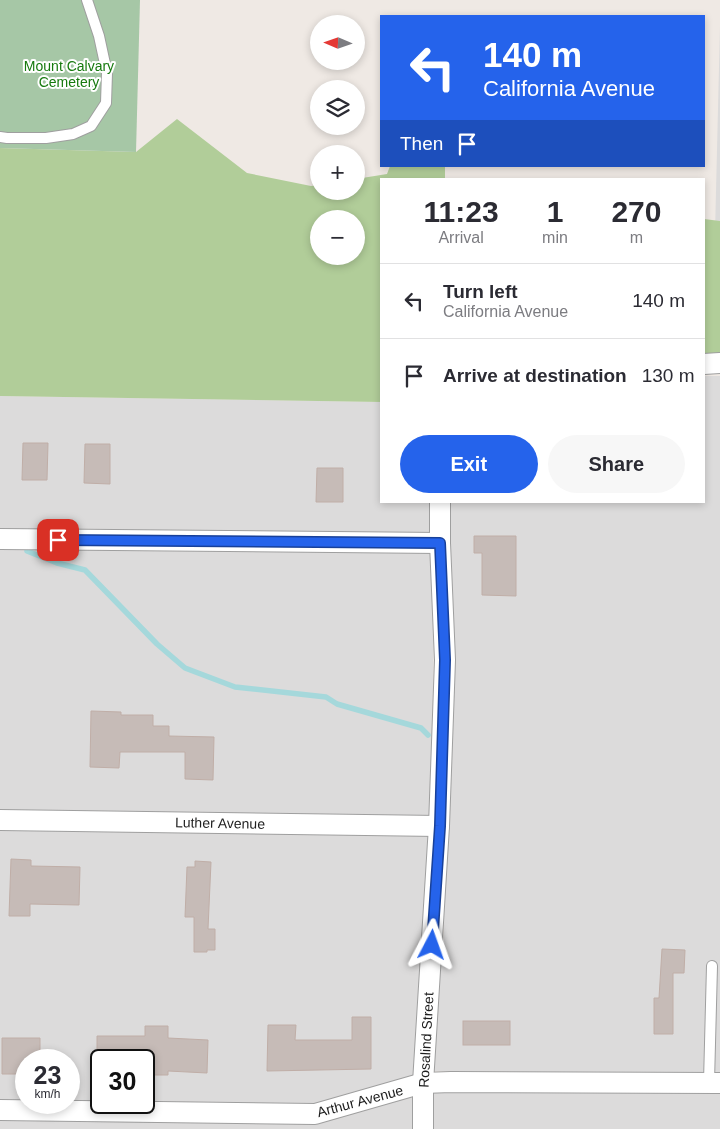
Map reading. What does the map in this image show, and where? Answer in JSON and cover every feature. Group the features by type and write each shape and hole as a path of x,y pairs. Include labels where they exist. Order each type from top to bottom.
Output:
{"street":[{"path":"705,364 720,363"},
{"name":"Rosalind Street","path":"423,1129 423,1084 440,826 445,660 440,503"},
{"path":"0,539 440,543"},
{"name":"Luther Avenue","path":"0,820 440,826"},
{"name":"Arthur Avenue","path":"0,1110 315,1114 423,1084 451,1082 714,1083"}],"lane":[{"path":"0,137 46,138 73,134 91,126 106,103 107,73 99,36 87,0"},
{"path":"712,966 714,1083"}],"shaded area":[{"path":"720,26 720,357 712,357"},
{"path":"705,376 720,376 720,1074 431,1071 444,931 448,503 705,503"},
{"path":"0,396 380,402 380,503 434,503 435,536 0,529"},
{"path":"0,543 435,550 431,834 418,1129 0,1129"},
{"path":"428,1086 720,1094 720,1129 428,1129"}],"green space":[{"name":"Mount Calvary Cemetery","path":"0,0 140,0 136,152 0,148"},
{"path":"177,119 247,173 310,186 310,200 365,200 365,178 387,174 390,167 445,167 445,178 380,178 380,402 0,396 0,148 136,152"},
{"path":"705,219 720,221 720,357 705,357"}],"building":[{"path":"23,443 48,443 47,480 22,480"},
{"path":"85,444 110,444 110,484 84,483"},
{"path":"317,468 343,468 343,502 316,502"},
{"path":"474,536 516,536 516,596 482,595 482,553 474,553"},
{"path":"91,711 121,712 121,715 153,715 153,726 169,726 169,736 214,737 213,780 185,779 185,752 120,752 119,768 90,767"},
{"path":"11,859 31,860 31,866 80,867 79,905 30,904 30,916 9,916"},
{"path":"195,861 211,862 208,929 215,929 215,950 207,950 207,952 194,952 194,917 185,917 187,867 195,867"},
{"path":"662,949 685,950 684,973 673,973 673,1034 654,1034 654,998 659,998"},
{"path":"352,1017 371,1017 371,1069 267,1071 268,1025 296,1025 295,1040 352,1040"},
{"path":"463,1021 510,1021 510,1045 463,1045"},
{"path":"145,1026 168,1026 168,1038 208,1040 207,1073 168,1071 168,1075 155,1075 155,1049 97,1049 97,1036 145,1036"},
{"path":"2,1038 40,1038 40,1049 15,1049 15,1074 2,1074"}],"waterway":[{"path":"27,551 57,563 85,570 157,644 185,668 235,687 326,697 337,704 421,728 428,735"}],"route":[{"path":"58,540 440,543 445,660 440,826 432,945"}]}
